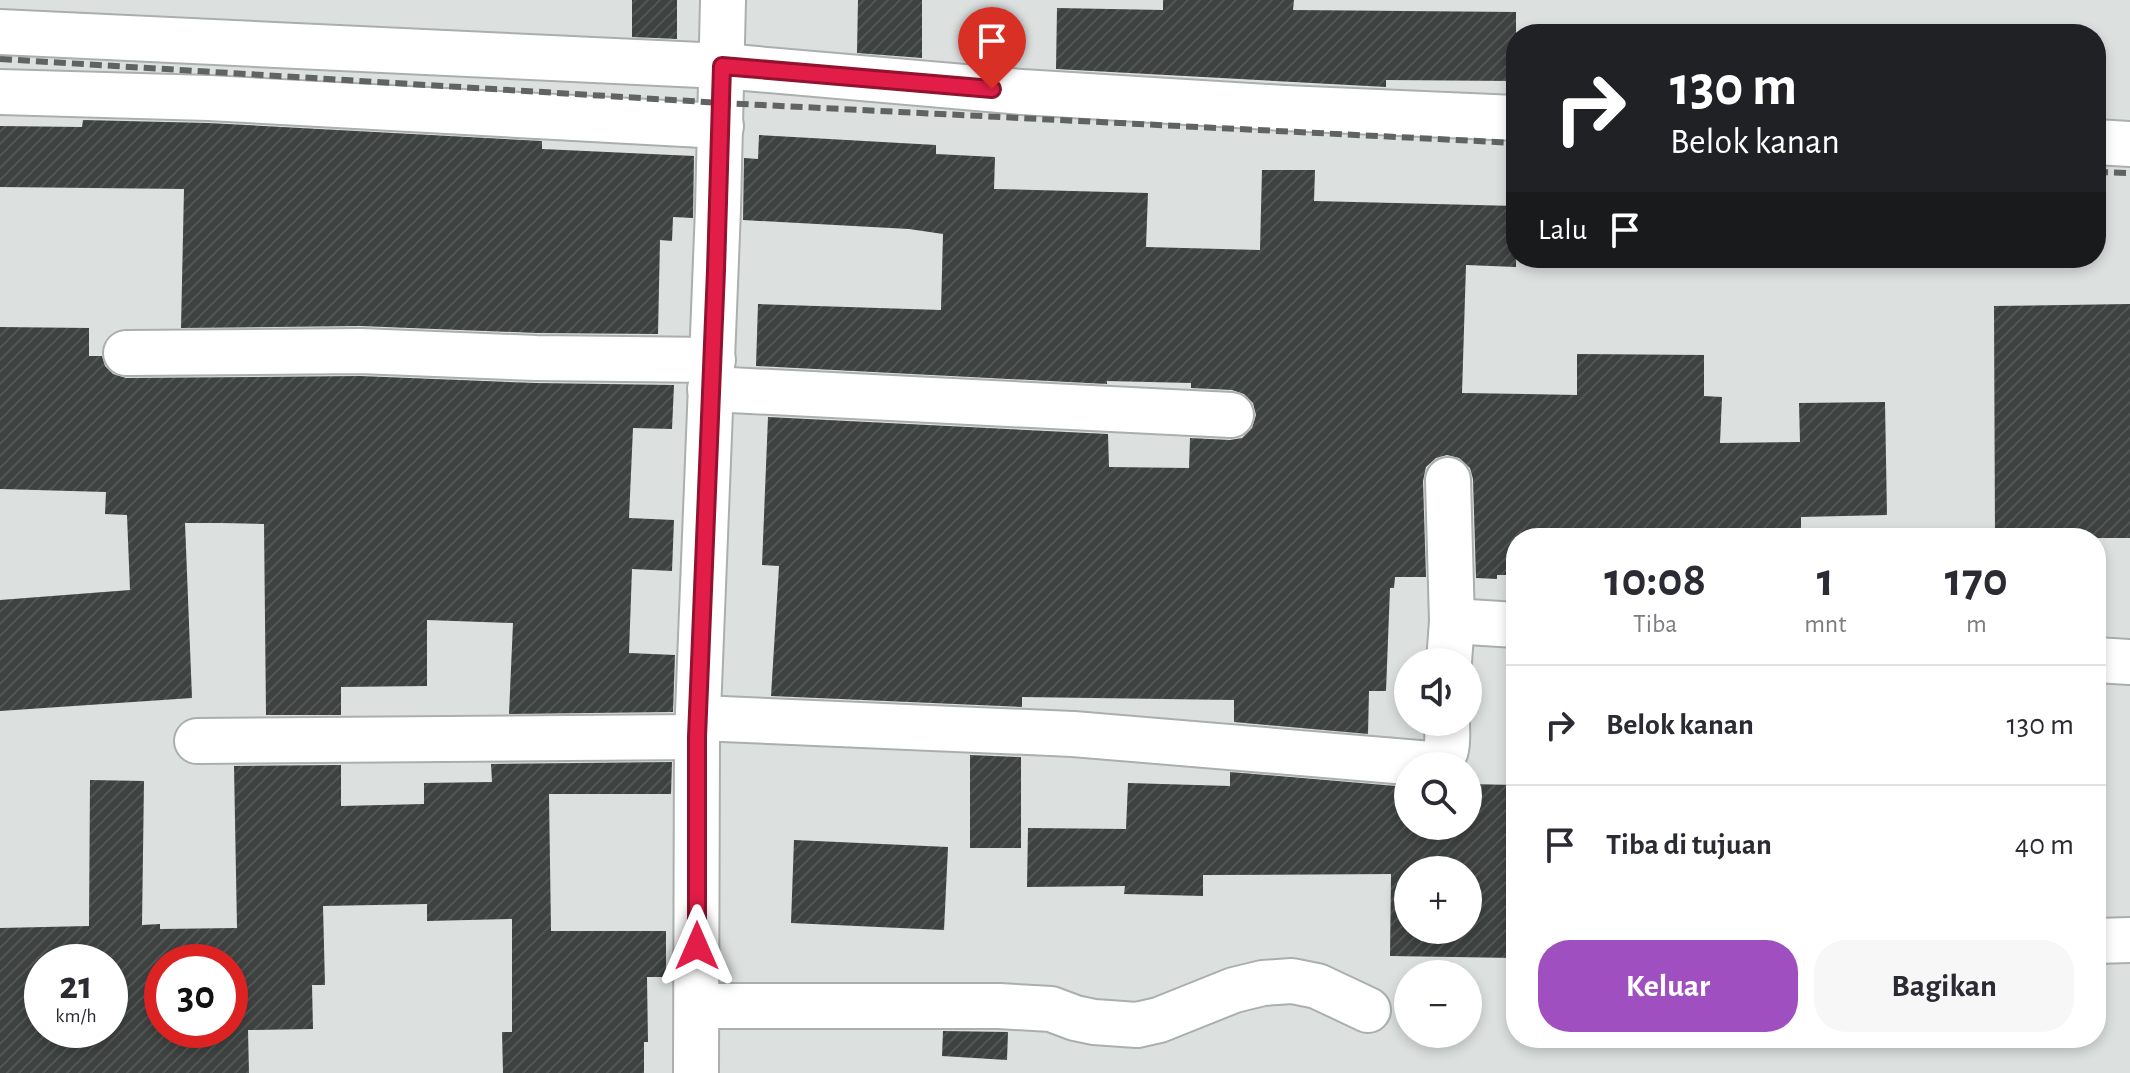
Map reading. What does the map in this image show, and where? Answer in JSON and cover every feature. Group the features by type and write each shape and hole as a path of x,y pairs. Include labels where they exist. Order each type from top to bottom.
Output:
{"street":[{"path":"696,1073 698,728 723,0"},
{"path":"0,32 722,66 1022,92 1506,118"},
{"path":"0,92 209,98 721,126"},
{"path":"2106,143 2130,144"},
{"path":"126,353 360,351 536,358 712,375 1231,415"},
{"path":"1448,480 1451,642 1506,628"},
{"path":"2106,661 2130,662"},
{"path":"197,741 698,728 1073,734 1431,764 1440,761 1446,753 1447,736"},
{"path":"2106,941 2130,940"},
{"path":"698,1006 1029,1007 1051,1009 1094,1022 1137,1025 1159,1020 1234,990 1263,983 1292,981 1317,986 1368,1010"}],"building":[{"path":"632,0 677,0 677,39 632,37"},
{"path":"858,0 922,0 922,58 857,53"},
{"path":"1163,0 1294,0 1293,10 1516,12 1516,24 1506,24 1506,81 1386,80 1386,87 1056,69 1057,8 1163,10"},
{"path":"83,120 208,123 542,141 542,149 694,156 693,218 673,217 672,241 660,240 658,334 360,326 181,328 184,189 0,187 0,126 82,127"},
{"path":"759,135 936,145 936,154 995,157 994,189 1148,193 1146,247 1260,250 1262,170 1315,170 1314,201 1506,206 1506,267 1466,265 1462,393 1577,395 1577,354 1704,355 1704,396 1722,397 1720,443 1800,442 1799,403 1885,402 1887,515 1801,517 1801,528 1506,528 1506,575 1497,575 1497,579 1476,578 1470,468 1459,458 1447,455 1436,458 1426,467 1423,481 1426,577 1395,577 1394,588 1390,588 1386,691 1369,691 1368,734 1234,722 1234,700 1022,697 1022,707 771,696 779,566 762,565 768,417 1108,434 1109,467 1189,468 1190,438 1242,438 1252,428 1256,415 1253,403 1244,394 1232,390 1191,388 1191,383 1107,381 1107,384 756,366 758,304 941,310 943,234 909,229 743,220 744,158 758,159"},
{"path":"2130,304 2130,538 2106,538 2106,528 1995,528 1994,306"},
{"path":"0,327 89,328 89,356 102,356 105,366 113,374 126,378 360,376 674,385 672,429 633,428 629,518 674,520 672,571 632,569 629,653 675,655 673,712 509,714 513,623 427,620 427,686 341,687 341,715 266,715 264,524 222,523 185,523 192,698 0,711 0,600 130,590 127,515 105,514 106,492 0,489"},
{"path":"970,755 1021,757 1021,848 970,848"},
{"path":"672,762 671,794 549,794 551,931 666,931 666,977 647,977 648,1042 644,1042 644,1073 503,1073 502,1032 512,1032 512,919 427,921 427,904 323,906 325,985 312,985 313,1029 248,1030 249,1073 0,1073 0,928 89,926 90,780 144,781 142,925 160,924 160,929 237,928 234,766 341,765 341,806 424,804 424,783 492,782 491,764"},
{"path":"1230,772 1394,786 1394,840 1482,840 1482,784 1506,785 1506,958 1390,956 1391,874 1203,875 1203,896 1124,894 1125,886 1027,887 1028,828 1126,829 1128,783 1230,786"},
{"path":"794,840 948,847 944,930 791,923"},
{"path":"943,1031 1008,1032 1007,1060 942,1056"}],"railway":[{"path":"0,59 722,103 1506,142"},
{"path":"2106,172 2130,173"}],"route":[{"path":"697,946 697,737 722,66 992,89"}]}
